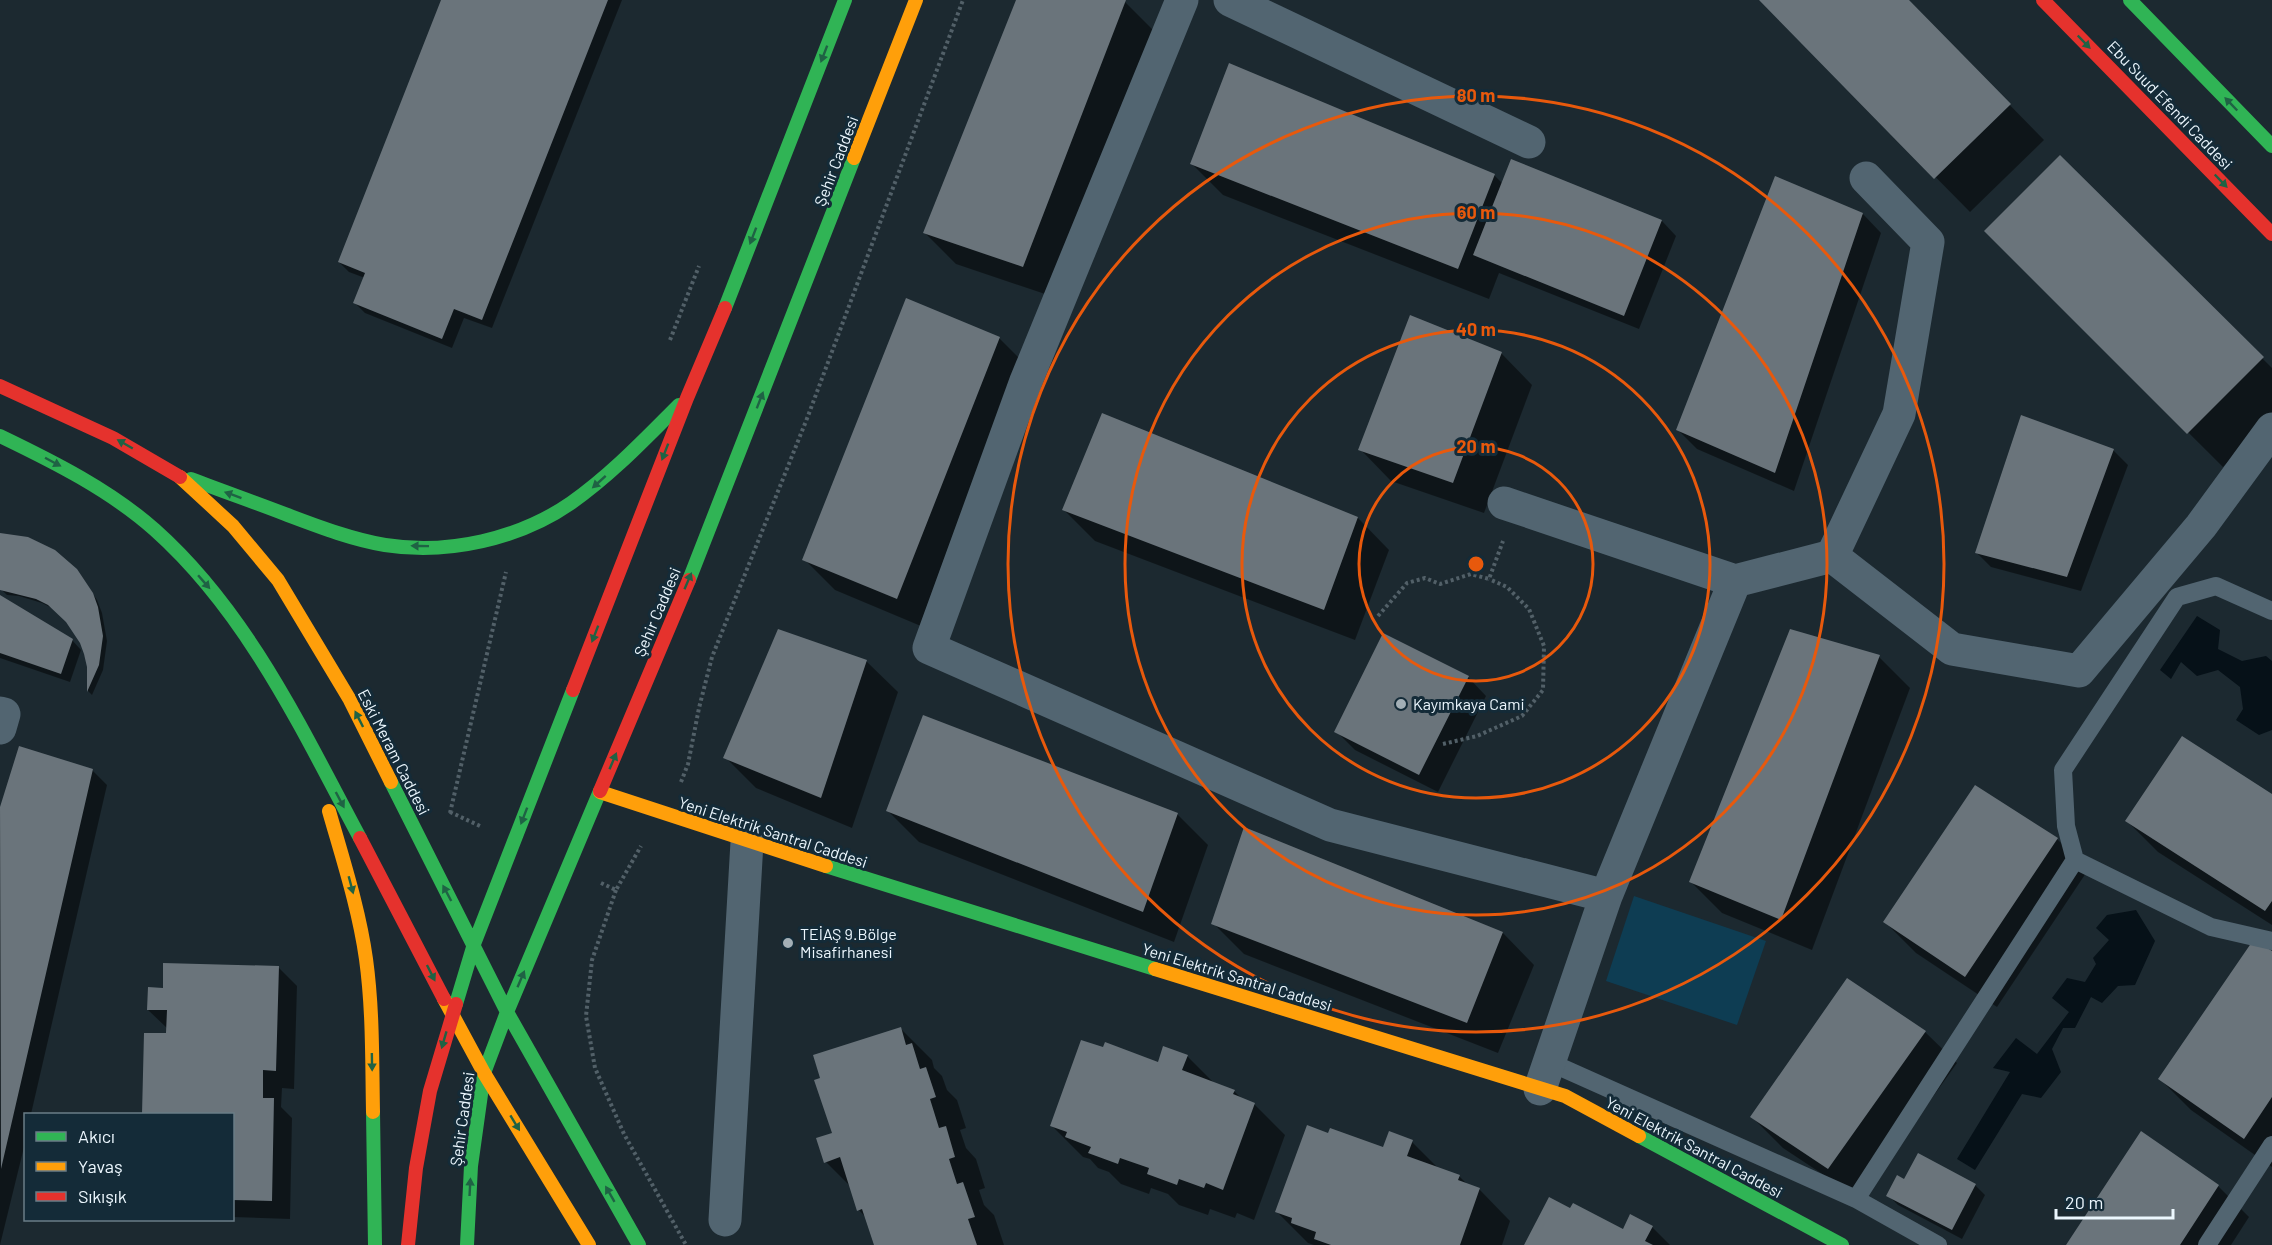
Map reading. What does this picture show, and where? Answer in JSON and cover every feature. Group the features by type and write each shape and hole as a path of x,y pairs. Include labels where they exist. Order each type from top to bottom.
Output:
{"main road":[{"name":"Şehir Caddesi","path":"408,1245 416,1168 428,1102 474,944 687,398 710,347 846,0"},
{"name":"Şehir Caddesi","path":"467,1245 471,1166 484,1073 507,1012 704,543 916,0"},
{"name":"Ebu Suud Efendi Caddesi","path":"2043,0 2272,234"},
{"path":"2130,0 2272,146"},
{"name":"Eski Meram Caddesi","path":"0,386 113,438 176,474 233,526 278,580 312,633 350,700 507,1012 639,1245"},
{"path":"176,474 348,536 386,545 429,546 478,541 515,533 552,515 589,490 687,398"},
{"path":"0,436 55,462 109,495 158,532 205,582 248,638 282,692 484,1073 589,1245"},
{"path":"282,692 313,764 335,827 353,893 366,958 371,1004 375,1245"},
{"name":"Yeni Elektrik Santral Caddesi","path":"600,792 747,842 1544,1076 1565,1096 1842,1245"}],"street":[{"path":"1182,0 1026,381 928,648 1330,825 1606,896"},
{"path":"1230,0 1529,142"},
{"path":"1832,556 1899,414 1928,242 1866,178"},
{"path":"1832,556 1952,649 2079,671 2201,526 2272,429"},
{"path":"1510,505 1735,581 1832,556"},
{"path":"1544,1076 1606,896 1735,581"},
{"path":"0,713 4,714 0,728"},
{"path":"725,1220 747,842"}],"lane":[{"path":"1856,1199 2075,860 2066,826 2062,771 2176,597 2216,586 2272,610"},
{"path":"2075,860 2211,927 2272,941"},
{"path":"1544,1076 1856,1199 1938,1245"},
{"path":"2207,1245 2272,1145"}],"path":[{"path":"1489,579 1510,505"},
{"path":"1378,616 1407,583 1425,578 1440,584 1471,574 1507,587 1529,609 1544,645 1543,690 1522,716 1477,736 1443,744"},
{"path":"616,890 592,960 586,1016 595,1068 624,1134 686,1245"}],"shaded area":[{"path":"2197,616 2220,630 2218,649 2242,661 2266,656 2272,661 2272,730 2259,735 2236,720 2243,709 2240,687 2218,670 2197,676 2181,662 2171,679 2160,670"},
{"path":"1634,896 1766,941 1737,1025 1606,981"},
{"path":"2136,910 2155,941 2135,985 2118,986 2102,1003 2091,997 2075,1028 2063,1028 2052,1049 2061,1072 2041,1098 2022,1094 1975,1170 1957,1159 2010,1072 1993,1068 2016,1038 2037,1054 2069,1012 2052,998 2067,978 2085,982 2096,964 2093,958 2109,940 2096,928 2107,915"}],"building":[{"path":"441,0 608,0 482,320 454,309 442,339 353,303 365,273 338,262"},
{"path":"1016,0 1126,0 1023,267 923,233"},
{"path":"1759,0 1909,0 2011,104 1934,179"},
{"path":"1229,63 1495,174 1458,269 1190,164"},
{"path":"2060,155 2264,357 2187,434 1984,231"},
{"path":"1511,159 1662,220 1624,316 1473,255"},
{"path":"1775,176 1863,213 1775,473 1676,430"},
{"path":"906,298 1000,337 897,599 802,560"},
{"path":"1410,315 1502,352 1453,483 1358,450"},
{"path":"1102,413 1358,517 1324,610 1062,510"},
{"path":"2021,415 2114,449 2067,577 1975,553"},
{"path":"0,533 28,537 55,550 77,569 93,593 103,636 99,665 87,692 87,667 84,654 80,643 66,622 48,605 36,599 0,590"},
{"path":"0,595 73,639 61,674 0,653"},
{"path":"778,629 867,660 821,798 723,758"},
{"path":"1790,629 1880,655 1781,920 1689,882"},
{"name":"Kayımkaya Cami","path":"1383,633 1469,676 1419,775 1334,732"},
{"path":"923,715 1178,813 1143,912 886,811"},
{"path":"2182,736 2272,794 2272,901 2265,911 2125,821"},
{"path":"19,746 93,769 1,1169 0,807"},
{"path":"1975,785 2058,838 1965,977 1883,922"},
{"path":"1244,827 1503,932 1467,1023 1211,924"},
{"path":"2254,939 2272,951 2272,1097 2244,1139 2158,1079"},
{"path":"163,963 279,966 276,1071 263,1070 263,1098 274,1098 272,1201 234,1200 234,1113 142,1113 144,1033 166,1033 167,1010 147,1010 148,987 163,988"},
{"path":"1847,978 1926,1031 1828,1169 1750,1117"},
{"path":"901,1027 906,1045 912,1043 920,1069 926,1067 936,1097 930,1099 939,1128 946,1126 955,1157 949,1159 957,1184 963,1182 975,1217 968,1219 977,1245 874,1245 862,1209 857,1211 840,1157 824,1163 816,1138 832,1133 814,1080 820,1078 813,1055"},
{"path":"1081,1040 1103,1047 1105,1042 1158,1062 1163,1046 1188,1055 1182,1070 1235,1090 1233,1094 1255,1103 1223,1190 1206,1183 1204,1188 1179,1179 1177,1185 1147,1174 1149,1168 1120,1158 1118,1164 1088,1153 1091,1147 1065,1137 1067,1132 1050,1126"},
{"path":"1307,1125 1328,1133 1330,1128 1383,1147 1389,1131 1413,1140 1407,1156 1460,1175 1458,1180 1480,1188 1460,1245 1331,1245 1314,1239 1316,1232 1291,1223 1292,1218 1275,1212"},
{"path":"2141,1131 2219,1185 2180,1245 2066,1245"},
{"path":"1918,1153 1976,1184 1952,1230 1886,1196 1897,1175 1904,1179"},
{"path":"1549,1197 1570,1208 1573,1203 1623,1229 1630,1214 1653,1226 1645,1241 1653,1245 1524,1245"}],"traffic: fast":[{"path":"725,308 845,0"},
{"path":"2130,0 2272,146"},
{"path":"689,580 854,158"},
{"path":"191,479 321,528 359,539 409,548 458,546 506,535 551,516 614,469 679,405"},
{"path":"0,436 61,467 119,502 155,530 188,563 218,598 271,675 360,838"},
{"path":"456,1004 474,944 573,690"},
{"path":"391,782 507,1012 639,1245"},
{"path":"467,1245 471,1166 484,1073 507,1012 600,791"},
{"path":"826,866 1155,969"},
{"path":"373,1112 375,1245"},
{"path":"1639,1136 1842,1245"}],"traffic: slow":[{"path":"854,158 916,0"},
{"path":"180,477 233,526 278,580 350,700 391,782"},
{"path":"600,792 826,866"},
{"path":"329,811 355,903 366,959 371,1016 373,1112"},
{"path":"1155,969 1565,1096 1639,1136"},
{"path":"444,999 484,1073 589,1245"}],"traffic: jam":[{"path":"2043,0 2272,234"},
{"path":"573,690 687,398 725,308"},
{"path":"0,386 113,438 180,477"},
{"path":"600,791 689,580"},
{"path":"360,838 444,999"},
{"path":"408,1245 416,1168 430,1091 456,1004"}],"place":[{"name":"Kayımkaya Cami","path":"1401,704"},
{"name":"TEİAŞ 9.Bölge Misafirhanesi","path":"788,943"}]}
